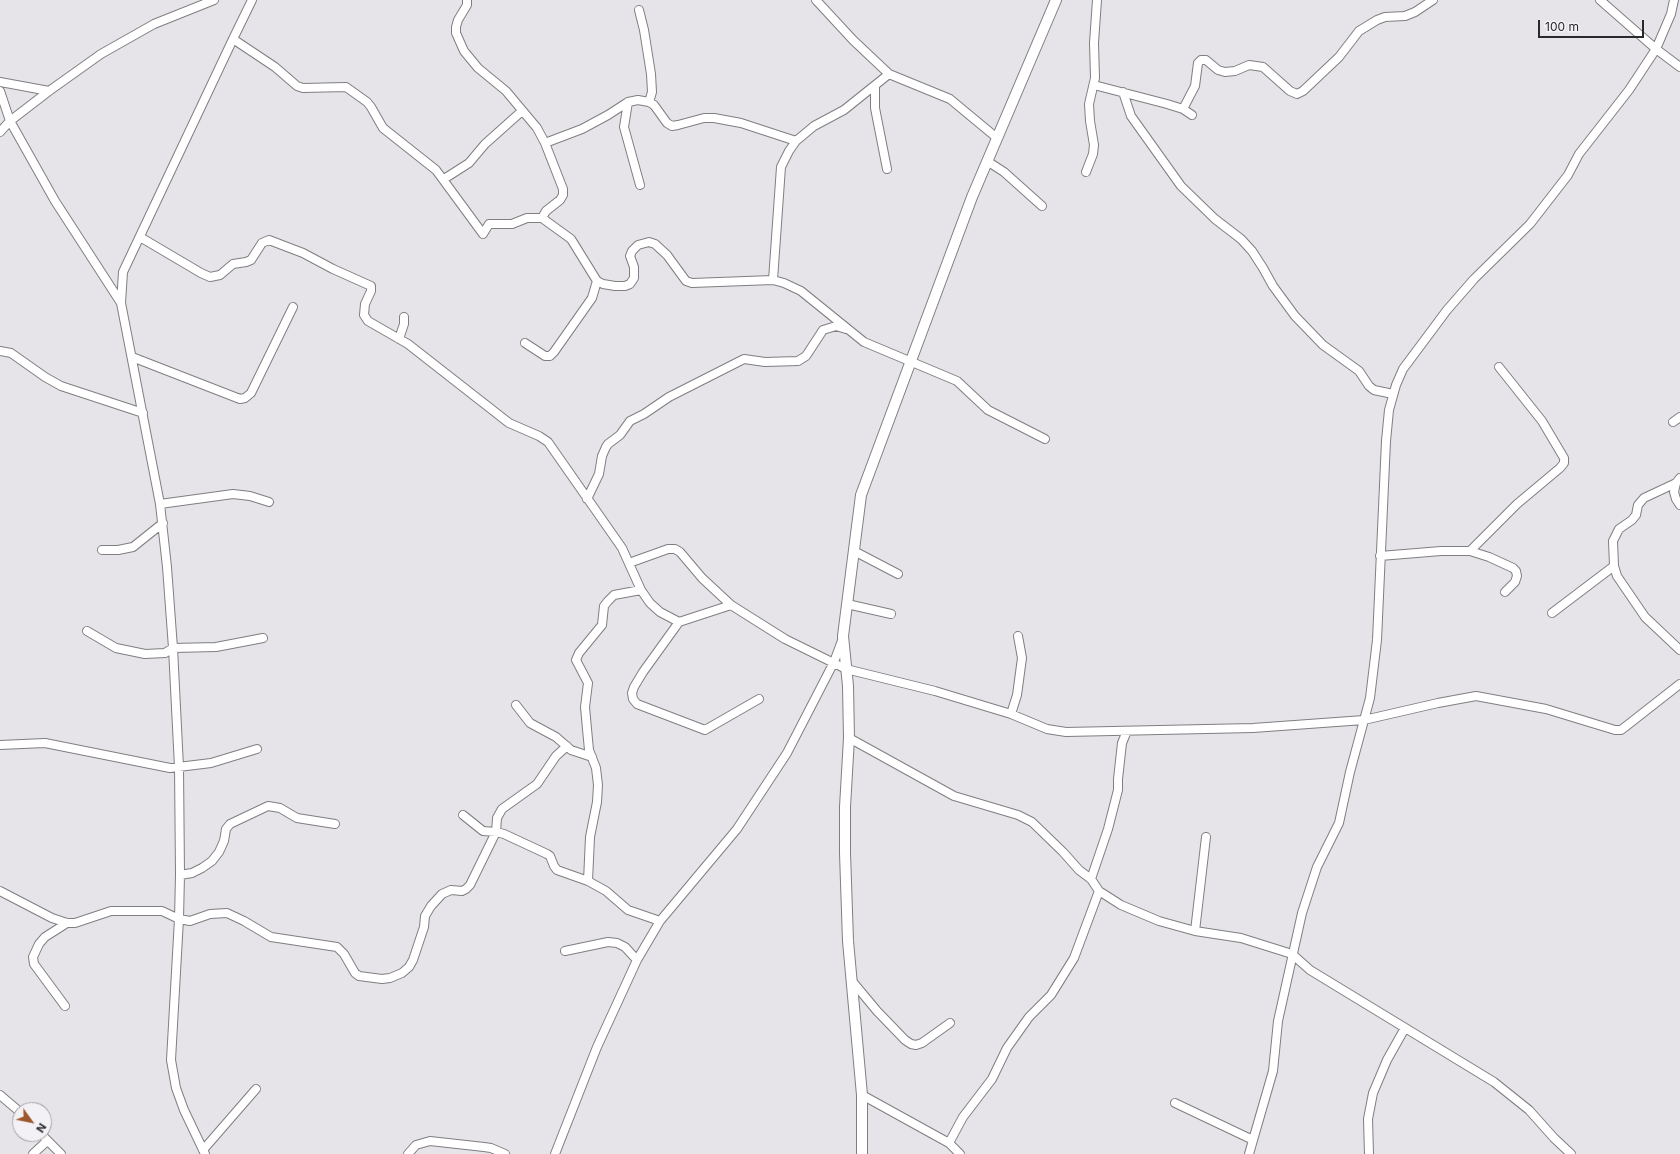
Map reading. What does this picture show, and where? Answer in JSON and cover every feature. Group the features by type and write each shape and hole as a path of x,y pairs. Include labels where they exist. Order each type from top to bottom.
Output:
{"main road":[{"path":"862,1154 862,1095 848,941 845,807 849,738 848,686 843,636 861,495 987,161 1056,0"}],"street":[{"path":"0,132 10,121 101,54 154,24 214,0"},
{"path":"252,0 123,272 121,302 160,504 173,648 178,767 180,875 171,1060 176,1088 184,1110 204,1152 256,1088"},
{"path":"467,0 467,5 458,20 456,27 456,33 464,51 478,68 506,91 537,128 545,143 563,189 563,195 560,200 546,211 542,218"},
{"path":"816,0 853,40 889,74 950,99 998,138"},
{"path":"1086,172 1093,154 1094,145 1089,104 1094,85 1094,43 1097,0"},
{"path":"1183,109 1195,86 1198,63 1201,60 1206,60 1218,70 1225,72 1235,71 1250,65 1263,67 1290,91 1297,94 1304,91 1339,57 1359,31 1385,17 1405,16 1433,0"},
{"path":"1600,0 1656,49 1680,67"},
{"path":"1249,1154 1273,1071 1278,1021 1302,913 1317,866 1339,822 1350,772 1370,698 1378,640 1380,556 1386,441 1389,410 1396,385 1402,370 1426,337 1474,279 1530,224 1568,175 1579,154 1629,90 1656,49 1671,14 1674,0"},
{"path":"639,10 644,30 651,74 652,92 649,102"},
{"path":"233,39 275,67 297,86 303,88 346,87 354,92 371,107 383,128 436,170 483,234 489,224 512,224 527,218 542,218 571,239 597,281 603,284 615,286 625,286 630,284 634,278 634,267 630,256 632,251 638,245 650,242 655,244 667,255 686,281 692,283 773,280 801,291 864,342 911,360 957,381 988,410 1045,439"},
{"path":"773,280 781,167 789,151 796,141 814,126 844,110 889,74"},
{"path":"0,82 49,91"},
{"path":"1094,85 1183,109 1192,114"},
{"path":"875,86 875,108 887,169"},
{"path":"0,91 10,121 55,201 121,302"},
{"path":"1123,92 1131,116 1181,186 1216,219 1241,239 1252,251 1264,268 1273,286 1295,316 1323,345 1359,371 1369,386 1374,390 1393,394"},
{"path":"545,143 582,129 628,102 638,100 649,102 667,123 672,126 704,118 714,118 741,123 796,141"},
{"path":"628,102 624,127 640,185"},
{"path":"444,179 469,163 485,144 522,111"},
{"path":"987,161 1004,172 1042,206"},
{"path":"140,237 201,273 216,277 233,264 251,260 265,240 272,241 303,253 333,269 371,286 372,291 365,304 364,315 368,321 399,339 509,423 539,436 548,442 622,548 640,590 650,603 660,612 680,622"},
{"path":"525,343 545,356 550,356 592,298 597,281"},
{"path":"132,357 240,399 245,398 251,393 293,307"},
{"path":"399,339 404,324 404,317"},
{"path":"587,499 599,474 602,456 608,444 620,435 630,421 644,414 669,397 744,359 765,362 798,361 806,356 823,330 836,326 851,330"},
{"path":"0,352 11,354 61,386 143,413"},
{"path":"1470,551 1517,504 1564,463 1564,458 1542,421 1499,367"},
{"path":"1678,481 1674,492 1680,505"},
{"path":"1678,481 1644,498 1638,505 1636,515 1632,520 1619,529 1613,541 1614,566 1617,576 1645,617 1680,650"},
{"path":"160,504 233,494 250,496 269,502"},
{"path":"102,550 118,550 133,547 163,524"},
{"path":"629,563 668,549 675,549 680,552 702,578 731,605 785,639 846,669 935,691 1011,714 1047,729 1066,732 1253,728 1364,720 1476,696 1546,709 1615,730 1621,730 1680,684"},
{"path":"1380,556 1470,551 1489,557 1513,568 1516,571 1518,576 1515,582 1505,592"},
{"path":"854,552 898,574"},
{"path":"1552,613 1614,566"},
{"path":"588,881 590,837 597,802 598,784 596,768 589,750 585,707 588,683 576,660 579,653 602,625 604,606 608,601 614,595 640,590"},
{"path":"847,604 891,614"},
{"path":"731,605 680,622 652,658 634,687 632,693 633,699 637,704 705,730 760,699"},
{"path":"87,631 116,648 127,651 158,654 165,653 173,648 216,647 263,638"},
{"path":"555,1154 594,1054 637,960 660,921 737,829 787,753 834,662 843,636"},
{"path":"1011,714 1017,695 1022,658 1018,636"},
{"path":"516,705 530,723 556,737 576,752 592,757"},
{"path":"1091,879 1108,829 1118,790 1122,743 1128,731"},
{"path":"849,738 954,796 1018,815 1032,822 1079,870 1091,879 1099,891 1121,905 1153,919 1195,931 1241,938 1292,954 1310,970 1494,1082 1529,1110 1554,1138 1571,1154"},
{"path":"0,745 44,744 170,768 211,763 257,749"},
{"path":"0,891 52,918 66,923 75,923 111,911 122,910 162,911 179,919 190,921 210,914 227,913 244,921 266,936 336,947 344,954 355,973 359,976 382,979 390,978 402,973 409,967 413,960 426,916 431,906 442,894 451,890 462,891 470,885 496,832 497,818 502,809 537,784 556,756 566,746"},
{"path":"180,875 192,873 212,861 222,846 226,829 230,824 268,806 280,808 297,818 335,824"},
{"path":"463,815 478,829 496,832 547,854 550,856 557,870 588,881 606,891 628,910 660,921"},
{"path":"1195,931 1206,837"},
{"path":"949,1143 963,1116 992,1079 1007,1048 1029,1017 1051,995 1070,965 1099,891"},
{"path":"66,923 45,937 39,944 33,957 34,964 66,1006"},
{"path":"565,950 612,942 625,947 637,960"},
{"path":"852,981 877,1011 905,1040 911,1044 916,1045 922,1043 950,1023"},
{"path":"1369,1154 1368,1119 1373,1093 1387,1060 1406,1028"},
{"path":"0,1095 12,1105"},
{"path":"862,1095 891,1113 949,1143 960,1154"},
{"path":"1175,1103 1253,1140"},
{"path":"408,1154 416,1145 430,1141 488,1147 505,1154"},
{"path":"33,1154 46,1142"},
{"path":"48,1142 61,1154"}]}
